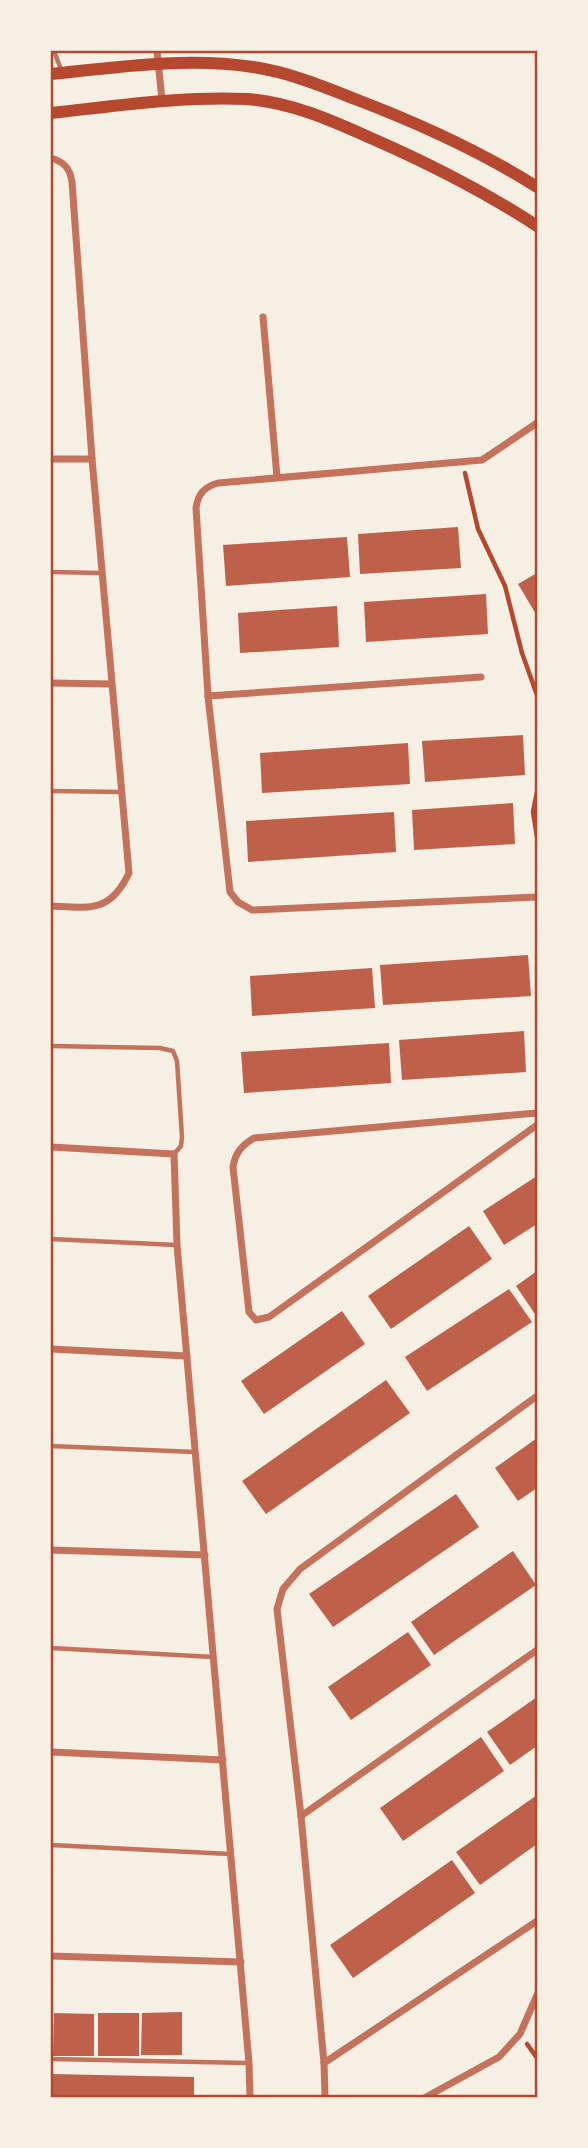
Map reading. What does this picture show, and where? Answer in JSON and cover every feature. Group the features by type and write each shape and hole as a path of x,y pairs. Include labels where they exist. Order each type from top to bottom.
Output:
{"main road":[{"path":"56,74 157,57 253,67 313,83 414,121 512,171 537,187"},
{"path":"51,113 162,100 249,99 315,113 494,198 537,226"}],"street":[{"path":"157,57 162,100"},
{"path":"51,158 61,161 71,171 92,459 129,873 120,892 107,902 91,908 51,906"},
{"path":"263,317 276,477"},
{"path":"537,423 482,460 218,482 202,491 196,508 208,696 230,892 238,902 251,909 537,897"},
{"path":"51,459 92,459"},
{"path":"208,696 481,677"},
{"path":"51,682 111,684"},
{"path":"537,1113 254,1138 245,1143 234,1157 233,1167 249,1312 256,1320 269,1317 537,1125"},
{"path":"51,1147 174,1154 177,1245 250,2097"},
{"path":"51,1349 187,1356"},
{"path":"325,2097 301,1816 277,1609 282,1589 300,1569 537,1396"},
{"path":"51,1550 205,1555"},
{"path":"301,1816 537,1650"},
{"path":"51,1752 223,1760"},
{"path":"324,2063 537,1921"},
{"path":"51,1956 240,1962"},
{"path":"426,2097 499,2057 520,2034 537,1995"}],"lane":[{"path":"54,51 56,74"},
{"path":"51,572 102,573"},
{"path":"51,791 122,792"},
{"path":"51,1046 160,1048 173,1051 177,1061 182,1137 181,1146 174,1154"},
{"path":"51,1239 177,1245"},
{"path":"51,1446 196,1451"},
{"path":"51,1648 214,1657"},
{"path":"51,1845 231,1854"},
{"path":"51,2059 249,2063"}],"path":[{"path":"462,461 478,529 505,586 522,653 537,695"},
{"path":"537,792 533,813 537,837"}],"building":[{"path":"458,527 461,568 360,574 358,534"},
{"path":"347,537 350,577 226,586 223,545"},
{"path":"537,573 537,616 518,584"},
{"path":"486,594 488,634 366,642 364,602"},
{"path":"337,606 339,647 240,653 238,613"},
{"path":"523,735 525,775 425,782 422,741"},
{"path":"408,743 410,784 262,793 260,753"},
{"path":"513,803 515,844 414,850 412,810"},
{"path":"394,812 396,852 248,862 246,821"},
{"path":"528,955 531,996 383,1005 380,965"},
{"path":"372,968 375,1008 252,1016 250,976"},
{"path":"524,1031 526,1072 402,1080 399,1040"},
{"path":"389,1043 391,1083 244,1093 241,1052"},
{"path":"537,1176 537,1224 504,1245 483,1211"},
{"path":"469,1226 492,1259 391,1329 368,1296"},
{"path":"537,1271 537,1317 516,1286"},
{"path":"509,1289 532,1322 427,1391 405,1357"},
{"path":"342,1311 365,1344 264,1414 241,1381"},
{"path":"386,1380 410,1413 266,1514 242,1481"},
{"path":"537,1438 537,1488 518,1501 495,1468"},
{"path":"456,1494 479,1527 333,1627 309,1594"},
{"path":"513,1551 536,1585 434,1655 411,1622"},
{"path":"408,1632 431,1665 351,1720 328,1687"},
{"path":"537,1697 537,1746 510,1765 487,1732"},
{"path":"481,1737 504,1771 403,1841 380,1808"},
{"path":"537,1795 537,1844 480,1885 456,1852"},
{"path":"452,1860 475,1893 353,1978 330,1945"},
{"path":"182,2012 182,2055 141,2055 142,2013"},
{"path":"54,2013 94,2014 94,2056 53,2056"},
{"path":"98,2013 139,2013 139,2056 98,2056"},
{"path":"51,2074 194,2077 194,2097 51,2097"}]}
